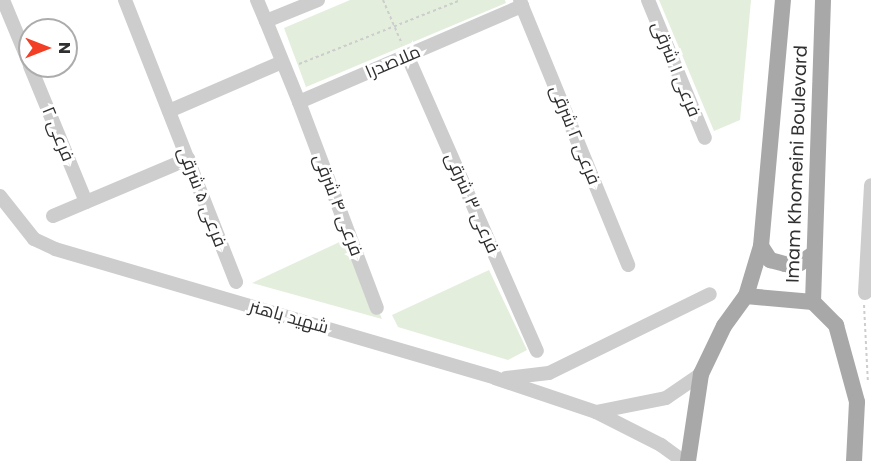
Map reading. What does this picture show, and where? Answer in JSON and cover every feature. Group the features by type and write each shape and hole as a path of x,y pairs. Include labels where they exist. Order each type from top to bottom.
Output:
{"main road":[{"name":"Imam Khomeini Boulevard","path":"688,461 701,374 724,326 746,296 761,246 783,0"},
{"name":"Imam Khomeini Boulevard","path":"823,0 812,255 813,302 836,325 846,349 857,402 854,461"},
{"path":"761,246 770,260 785,264 800,263 812,255"},
{"path":"746,296 813,302"}],"street":[{"name":"فرعی ۲","path":"3,0 18,37"},
{"path":"125,0 169,111 284,65"},
{"path":"257,0 298,102"},
{"path":"266,21 318,0"},
{"name":"فرعی ۱ شرقی","path":"648,0 705,138"},
{"name":"ملاصدرا","path":"298,102 407,56 521,3"},
{"name":"فرعی ۲ شرقی","path":"521,3 628,265"},
{"name":"فرعی ۳ شرقی","path":"407,56 537,351"},
{"name":"فرعی ۲","path":"35,78 86,202"},
{"name":"فرعی ۴ شرقی","path":"298,102 377,308"},
{"name":"فرعی ۵ شرقی","path":"169,111 236,282"},
{"path":"53,216 188,159"},
{"path":"865,293 871,185"},
{"name":"شهید باهنر","path":"0,196 34,239 55,249 495,378 596,412 683,461"},
{"path":"495,378 549,373 710,294"},
{"name":"شهید باهنر","path":"596,412 666,398 701,374"}],"path":[{"path":"383,0 407,56"},
{"path":"284,65 461,0"}],"green space":[{"path":"350,0 505,0 506,3 306,87 284,28"},
{"path":"659,0 751,0 740,120 714,131"},
{"path":"348,238 382,319 252,283"},
{"path":"489,270 527,350 508,360 398,327 392,315"}]}
